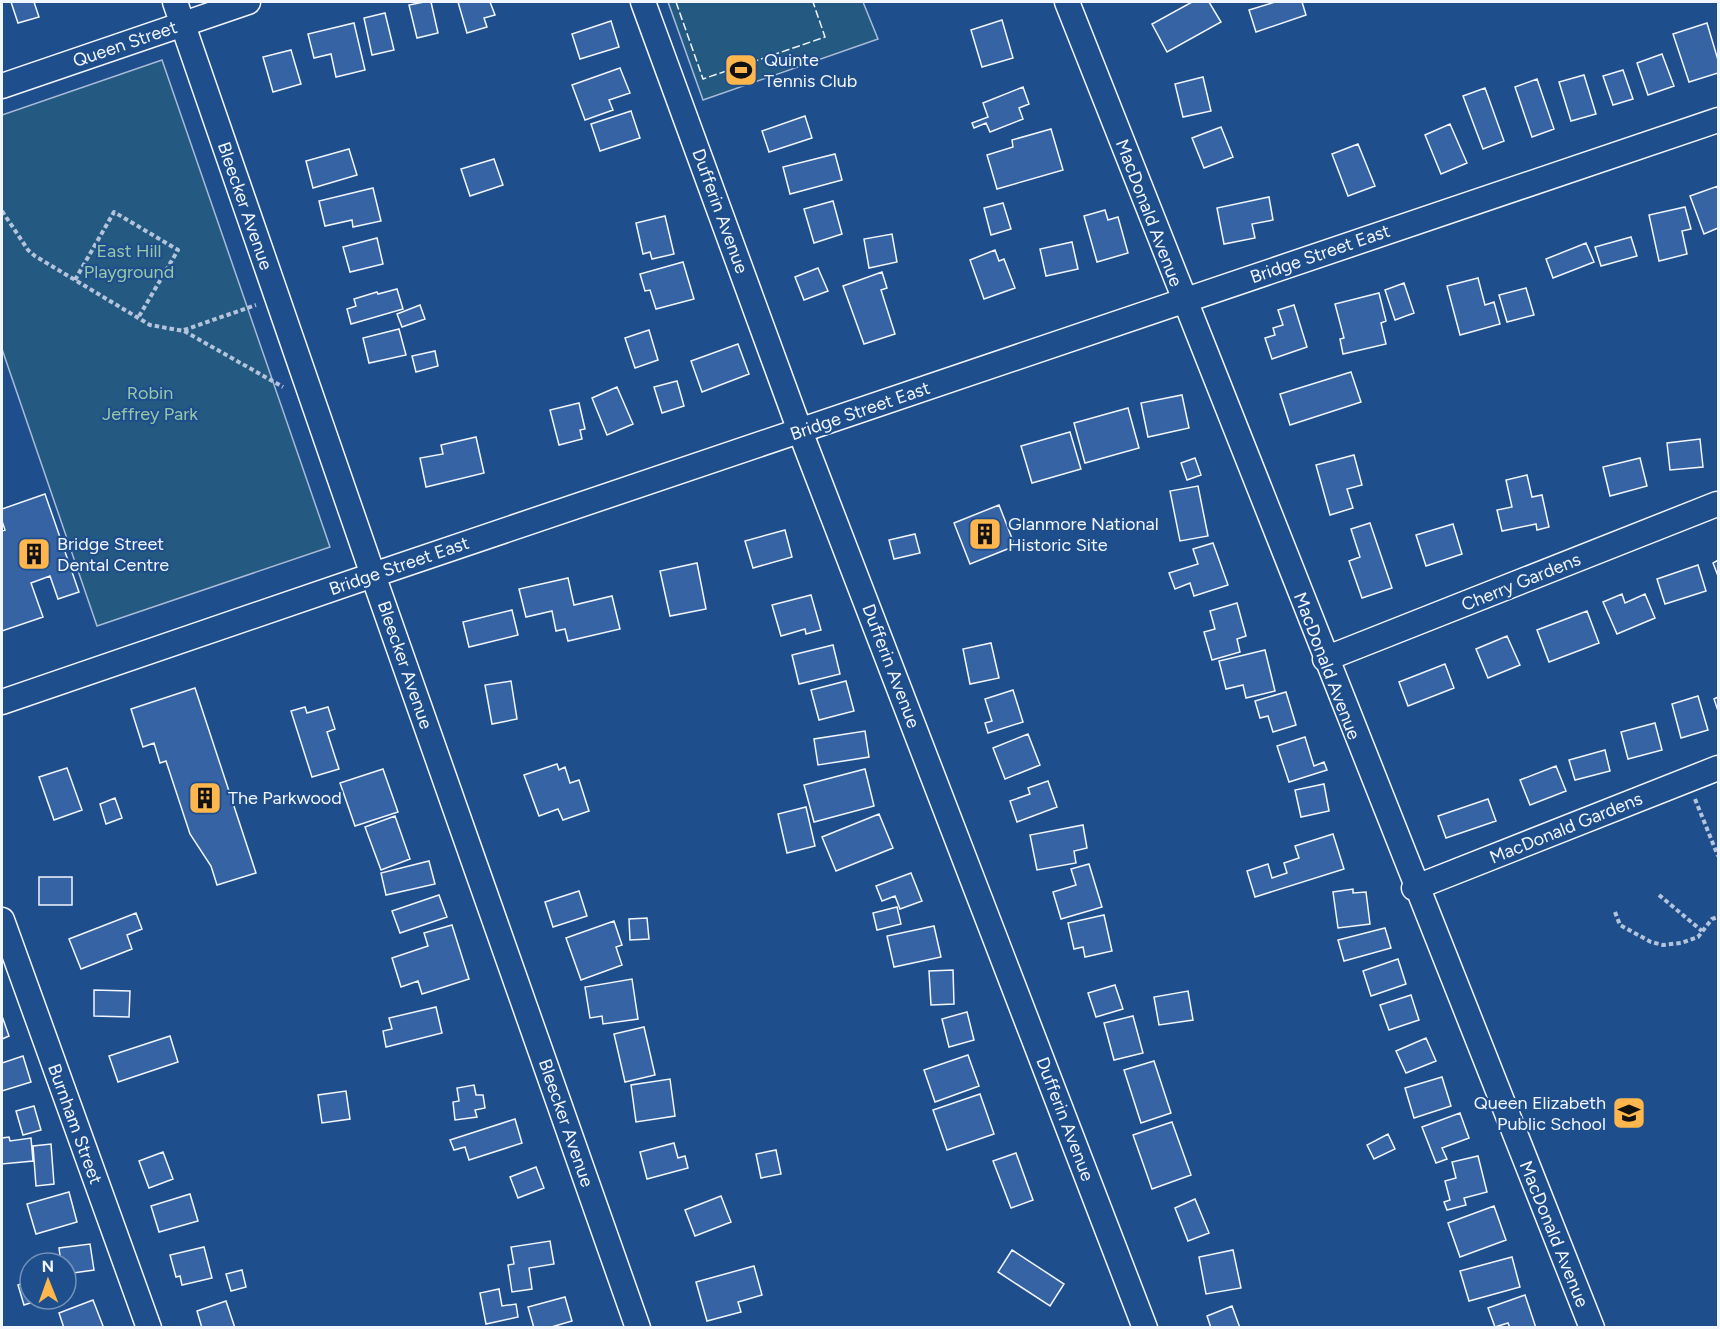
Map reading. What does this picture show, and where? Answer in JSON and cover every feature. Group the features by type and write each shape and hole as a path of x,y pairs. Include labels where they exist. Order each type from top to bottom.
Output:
{"street":[{"name":"Bleecker Avenue","path":"175,2 638,1328"},
{"name":"Queen Street","path":"2,86 248,2"},
{"name":"Dufferin Avenue","path":"643,2 800,431 1145,1328"},
{"name":"MacDonald Avenue","path":"1067,2 1414,888 1592,1328"},
{"name":"Bridge Street East","path":"2,702 373,574 1719,120"},
{"name":"Cherry Gardens","path":"1325,659 1717,504"},
{"name":"MacDonald Gardens","path":"1414,888 1719,768"},
{"name":"Burnham Street","path":"2,920 150,1328"}],"path":[{"path":"2,211 28,250 35,256 150,325 183,331 283,387"},
{"path":"75,280 114,213 178,250 138,318"},
{"path":"183,331 277,298"},
{"path":"1688,780 1719,856"},
{"path":"1659,895 1702,931"},
{"path":"1615,912 1620,925 1651,942 1663,945 1681,943 1698,937 1712,919 1719,916"}],"green space":[{"name":"Quinte Tennis Club","path":"668,2 863,2 878,39 703,100"},
{"name":"Robin Jeffrey Park","path":"162,60 330,547 97,626 2,349 2,115"}],"building":[{"path":"11,2 34,2 39,17 18,23"},
{"path":"431,2 438,33 417,38 409,5"},
{"path":"458,2 490,2 495,15 484,18 487,27 467,33"},
{"path":"1192,2 1209,2 1221,22 1167,52 1152,24"},
{"path":"1275,2 1302,2 1306,15 1256,32 1249,10"},
{"path":"385,13 394,50 372,55 364,18"},
{"path":"1002,20 1013,58 982,67 971,30"},
{"path":"611,21 619,47 580,59 572,34"},
{"path":"354,23 365,70 336,77 331,54 314,58 308,34"},
{"path":"1707,23 1718,60 1718,73 1689,82 1673,34"},
{"path":"291,50 301,84 273,92 263,57"},
{"path":"1662,54 1674,86 1648,95 1637,63"},
{"path":"620,68 630,93 609,100 613,110 585,120 572,85"},
{"path":"1623,70 1633,99 1613,105 1603,76"},
{"path":"1584,75 1596,114 1571,121 1559,82"},
{"path":"1203,77 1211,111 1183,117 1175,84"},
{"path":"1537,79 1554,129 1532,137 1515,87"},
{"path":"1023,87 1029,104 1019,108 1023,119 990,132 986,123 974,128 972,123 988,117 983,103"},
{"path":"1485,88 1504,141 1483,149 1463,96"},
{"path":"631,111 640,138 600,151 591,124"},
{"path":"805,116 812,138 769,152 762,131"},
{"path":"1450,124 1467,163 1441,174 1425,135"},
{"path":"1221,127 1233,157 1204,168 1192,138"},
{"path":"1051,129 1063,170 997,189 987,155 1013,147 1012,140"},
{"path":"1358,144 1375,186 1348,196 1332,154"},
{"path":"349,149 357,175 313,188 306,161"},
{"path":"835,154 842,180 790,194 783,167"},
{"path":"494,159 503,185 470,196 461,169"},
{"path":"1718,186 1718,228 1704,234 1690,196"},
{"path":"373,188 381,221 353,227 352,220 325,226 319,201"},
{"path":"1269,197 1273,220 1252,224 1255,238 1224,244 1217,208"},
{"path":"833,201 842,234 814,243 804,209"},
{"path":"1003,203 1011,229 991,235 984,208"},
{"path":"1685,207 1691,229 1682,231 1687,254 1659,261 1649,215"},
{"path":"1105,210 1108,220 1118,217 1128,253 1097,262 1084,216"},
{"path":"665,216 674,254 652,259 650,252 643,254 636,223"},
{"path":"892,234 897,262 869,268 864,239"},
{"path":"1631,237 1637,256 1601,266 1595,247"},
{"path":"377,238 383,264 350,272 343,247"},
{"path":"1072,242 1078,269 1046,276 1040,249"},
{"path":"1586,243 1594,262 1553,278 1546,259"},
{"path":"995,250 999,261 1004,259 1015,288 984,299 970,260"},
{"path":"683,262 694,299 656,309 650,290 645,291 640,274"},
{"path":"818,268 828,291 804,300 795,277"},
{"path":"882,272 887,288 881,290 895,334 864,344 843,286"},
{"path":"1478,278 1485,305 1494,302 1500,324 1460,335 1447,286"},
{"path":"1404,283 1414,313 1395,320 1385,290"},
{"path":"1526,288 1534,315 1507,322 1499,295"},
{"path":"397,289 403,309 351,324 347,309 356,306 354,299"},
{"path":"1379,293 1386,321 1381,323 1386,344 1343,354 1340,339 1344,338 1335,304"},
{"path":"420,305 425,319 402,327 397,314"},
{"path":"1294,305 1307,347 1272,359 1265,338 1275,335 1273,328 1283,325 1278,310"},
{"path":"399,329 406,355 369,363 363,338"},
{"path":"649,330 658,360 635,368 625,338"},
{"path":"738,344 749,374 702,392 691,361"},
{"path":"435,351 438,366 416,372 412,356"},
{"path":"1351,372 1361,402 1290,425 1280,394"},
{"path":"677,381 684,406 662,413 654,387"},
{"path":"617,387 633,424 607,435 592,398"},
{"path":"1182,395 1189,428 1148,437 1141,403"},
{"path":"579,403 585,429 580,430 582,439 559,445 550,410"},
{"path":"1128,408 1139,448 1085,463 1074,423"},
{"path":"1070,432 1081,469 1032,483 1021,446"},
{"path":"476,437 484,473 426,487 420,458 443,454 441,445"},
{"path":"1700,439 1703,467 1670,470 1667,443"},
{"path":"1354,455 1362,485 1347,489 1353,508 1330,515 1316,465"},
{"path":"1195,458 1201,475 1187,480 1181,463"},
{"path":"1640,458 1647,486 1610,496 1603,467"},
{"path":"1527,475 1532,497 1542,495 1549,527 1537,530 1536,524 1502,531 1497,510 1512,507 1506,480"},
{"path":"1198,486 1208,536 1180,541 1170,491"},
{"name":"Bridge Street Dental Centre","path":"45,494 79,592 58,599 50,576 31,583 43,617 2,631 2,531 5,530 2,509"},
{"name":"Glanmore National Historic Site","path":"999,505 1015,546 970,564 954,523"},
{"path":"1370,523 1392,588 1362,598 1349,561 1360,557 1351,529"},
{"path":"1453,524 1462,554 1426,566 1416,535"},
{"path":"785,530 792,557 753,568 745,541"},
{"path":"915,534 920,553 894,559 889,540"},
{"path":"1213,543 1228,585 1194,596 1190,583 1175,589 1169,573 1198,564 1193,549"},
{"path":"1718,560 1718,576 1713,563"},
{"path":"697,563 706,609 670,616 660,571"},
{"path":"1698,565 1706,591 1665,604 1657,579"},
{"path":"568,578 574,605 612,596 620,629 568,641 565,629 556,631 552,611 526,617 519,589"},
{"path":"1622,594 1625,603 1645,594 1655,618 1617,634 1603,602"},
{"path":"811,595 821,630 806,634 805,629 781,636 772,605"},
{"path":"1237,603 1246,636 1237,639 1240,652 1212,660 1204,632 1215,629 1210,611"},
{"path":"512,610 518,635 469,647 463,622"},
{"path":"1587,611 1599,643 1549,662 1537,630"},
{"path":"1507,636 1520,665 1488,678 1476,649"},
{"path":"991,643 999,678 970,684 963,649"},
{"path":"833,645 840,674 799,684 792,655"},
{"path":"1265,650 1275,691 1246,698 1243,685 1226,689 1219,661"},
{"path":"1445,664 1454,688 1408,706 1399,682"},
{"path":"511,681 517,719 492,724 485,685"},
{"path":"846,681 854,711 819,720 811,690"},
{"name":"The Parkwood","path":"195,688 256,873 217,885 211,866 190,834 166,761 160,763 154,743 143,747 131,709"},
{"path":"1013,690 1023,722 988,733 985,723 992,721 985,699"},
{"path":"1286,692 1296,725 1273,732 1268,716 1260,718 1255,701"},
{"path":"1698,696 1708,730 1681,738 1672,704"},
{"path":"1718,697 1718,711 1714,699"},
{"path":"305,707 307,713 328,707 335,729 327,732 339,769 312,777 291,711"},
{"path":"1655,723 1662,750 1628,759 1621,732"},
{"path":"865,731 869,757 818,765 814,739"},
{"path":"1028,734 1040,765 1005,779 993,748"},
{"path":"1305,737 1314,766 1324,762 1327,770 1289,782 1277,746"},
{"path":"1605,750 1610,771 1575,780 1569,760"},
{"path":"557,764 559,770 565,767 570,783 579,780 589,811 563,820 558,809 539,816 524,775"},
{"path":"1556,766 1566,791 1530,805 1520,780"},
{"path":"67,768 82,810 54,820 39,777"},
{"path":"383,769 398,812 355,826 340,783"},
{"path":"865,769 874,806 814,822 804,785"},
{"path":"1048,781 1057,807 1017,822 1010,801 1030,794 1028,788"},
{"path":"1324,784 1329,811 1301,817 1295,790"},
{"path":"115,798 122,818 106,824 100,804"},
{"path":"1488,799 1496,821 1446,838 1438,816"},
{"path":"806,807 815,846 787,853 778,814"},
{"path":"879,814 893,848 836,871 822,837"},
{"path":"395,816 410,859 381,870 365,827"},
{"path":"1083,825 1087,848 1074,851 1076,863 1037,870 1030,835"},
{"path":"1333,834 1344,869 1255,897 1247,871 1268,864 1272,878 1287,873 1284,863 1299,858 1295,846"},
{"path":"429,861 435,884 386,895 381,873"},
{"path":"1089,864 1102,907 1061,919 1053,892 1076,885 1071,869"},
{"path":"911,873 922,901 900,909 895,896 882,901 876,886"},
{"path":"39,877 72,877 72,905 39,905"},
{"path":"1353,889 1353,893 1366,892 1370,924 1338,928 1333,892"},
{"path":"579,891 587,916 553,927 545,902"},
{"path":"439,895 447,917 400,933 392,911"},
{"path":"897,907 901,924 877,930 873,913"},
{"path":"136,913 142,929 127,935 132,949 81,969 69,939"},
{"path":"1104,915 1112,951 1085,957 1083,947 1074,949 1068,923"},
{"path":"647,918 649,939 630,940 629,919"},
{"path":"614,921 622,945 616,947 622,965 581,980 566,938"},
{"path":"452,925 469,979 422,994 418,981 401,987 392,958 428,946 424,933"},
{"path":"934,926 941,957 894,967 887,936"},
{"path":"1385,928 1391,948 1344,961 1338,940"},
{"path":"1398,959 1406,984 1371,996 1363,971"},
{"path":"953,970 954,1004 931,1005 929,971"},
{"path":"632,979 638,1019 603,1024 602,1016 590,1018 585,987"},
{"path":"1115,985 1123,1009 1096,1017 1088,993"},
{"path":"94,990 130,991 129,1017 94,1016"},
{"path":"1188,991 1193,1020 1159,1025 1154,997"},
{"path":"1411,995 1419,1020 1389,1030 1380,1005"},
{"path":"436,1007 442,1033 386,1047 383,1031 392,1029 389,1018"},
{"path":"967,1012 974,1040 949,1047 942,1019"},
{"path":"2,1016 9,1036 2,1039"},
{"path":"1133,1016 1143,1053 1114,1060 1104,1023"},
{"path":"644,1027 655,1075 625,1082 614,1034"},
{"path":"170,1036 178,1062 118,1082 109,1056"},
{"path":"1426,1038 1436,1061 1406,1073 1396,1051"},
{"path":"968,1055 979,1086 935,1102 924,1070"},
{"path":"23,1056 31,1082 2,1091 2,1063"},
{"path":"1154,1061 1171,1113 1141,1123 1124,1070"},
{"path":"1442,1077 1451,1106 1414,1118 1405,1088"},
{"path":"670,1079 675,1116 636,1122 631,1085"},
{"path":"474,1085 476,1095 483,1095 485,1108 475,1110 477,1117 455,1120 453,1102 459,1101 457,1088"},
{"path":"346,1091 350,1119 322,1123 318,1095"},
{"path":"980,1094 994,1134 947,1150 933,1110"},
{"path":"34,1106 41,1130 23,1135 16,1111"},
{"path":"1460,1113 1469,1138 1442,1148 1447,1159 1436,1163 1422,1127"},
{"path":"515,1119 522,1143 469,1160 465,1147 454,1150 450,1140"},
{"path":"1172,1122 1191,1175 1152,1189 1133,1135"},
{"path":"1388,1134 1395,1149 1374,1159 1367,1145"},
{"path":"9,1137 10,1141 31,1138 33,1161 2,1164 2,1138"},
{"path":"674,1143 678,1158 685,1156 688,1168 647,1179 640,1152"},
{"path":"51,1144 54,1184 36,1186 33,1146"},
{"path":"776,1150 781,1174 761,1178 756,1154"},
{"path":"163,1152 173,1179 149,1188 139,1161"},
{"path":"1016,1153 1033,1200 1011,1208 993,1161"},
{"path":"1478,1156 1487,1192 1464,1198 1466,1205 1447,1210 1444,1202 1450,1200 1445,1181 1456,1178 1452,1162"},
{"path":"536,1167 544,1188 518,1198 510,1177"},
{"path":"69,1192 77,1222 36,1234 27,1204"},
{"path":"190,1194 198,1221 159,1232 151,1206"},
{"path":"721,1196 731,1222 695,1236 685,1210"},
{"path":"1195,1199 1209,1233 1188,1241 1175,1208"},
{"path":"1494,1206 1506,1240 1460,1257 1448,1223"},
{"path":"550,1241 554,1264 529,1268 532,1289 512,1292 508,1265 514,1264 511,1247"},
{"path":"90,1244 94,1270 78,1272 78,1251 59,1251 59,1248"},
{"path":"204,1247 212,1278 182,1285 180,1276 176,1277 170,1255"},
{"path":"1012,1250 1064,1284 1050,1306 998,1272"},
{"path":"1233,1250 1241,1288 1206,1294 1199,1257"},
{"path":"1512,1257 1520,1287 1469,1301 1460,1271"},
{"path":"754,1266 762,1295 738,1302 741,1312 707,1321 696,1282"},
{"path":"242,1270 246,1287 231,1291 226,1274"},
{"path":"499,1289 502,1306 516,1304 518,1317 486,1324 480,1293"},
{"path":"1525,1295 1536,1328 1510,1328 1508,1323 1495,1327 1488,1308"},
{"path":"565,1297 572,1321 548,1328 534,1328 528,1307"},
{"path":"93,1300 103,1326 100,1328 64,1328 59,1313 78,1311 78,1306"},
{"path":"226,1301 235,1328 202,1328 197,1311"},
{"path":"1232,1306 1240,1328 1211,1328 1207,1316"}],"fence":[{"path":"676,2 703,79 825,37 813,2"}],"place":[{"name":"Quinte Tennis Club","path":"741,70"},
{"name":"Glanmore National Historic Site","path":"985,534"},
{"name":"Bridge Street Dental Centre","path":"34,554"},
{"name":"The Parkwood","path":"205,798"},
{"name":"Queen Elizabeth Public School","path":"1629,1113"}],"park label":[{"name":"East Hill Playground","path":"129,261"}]}
